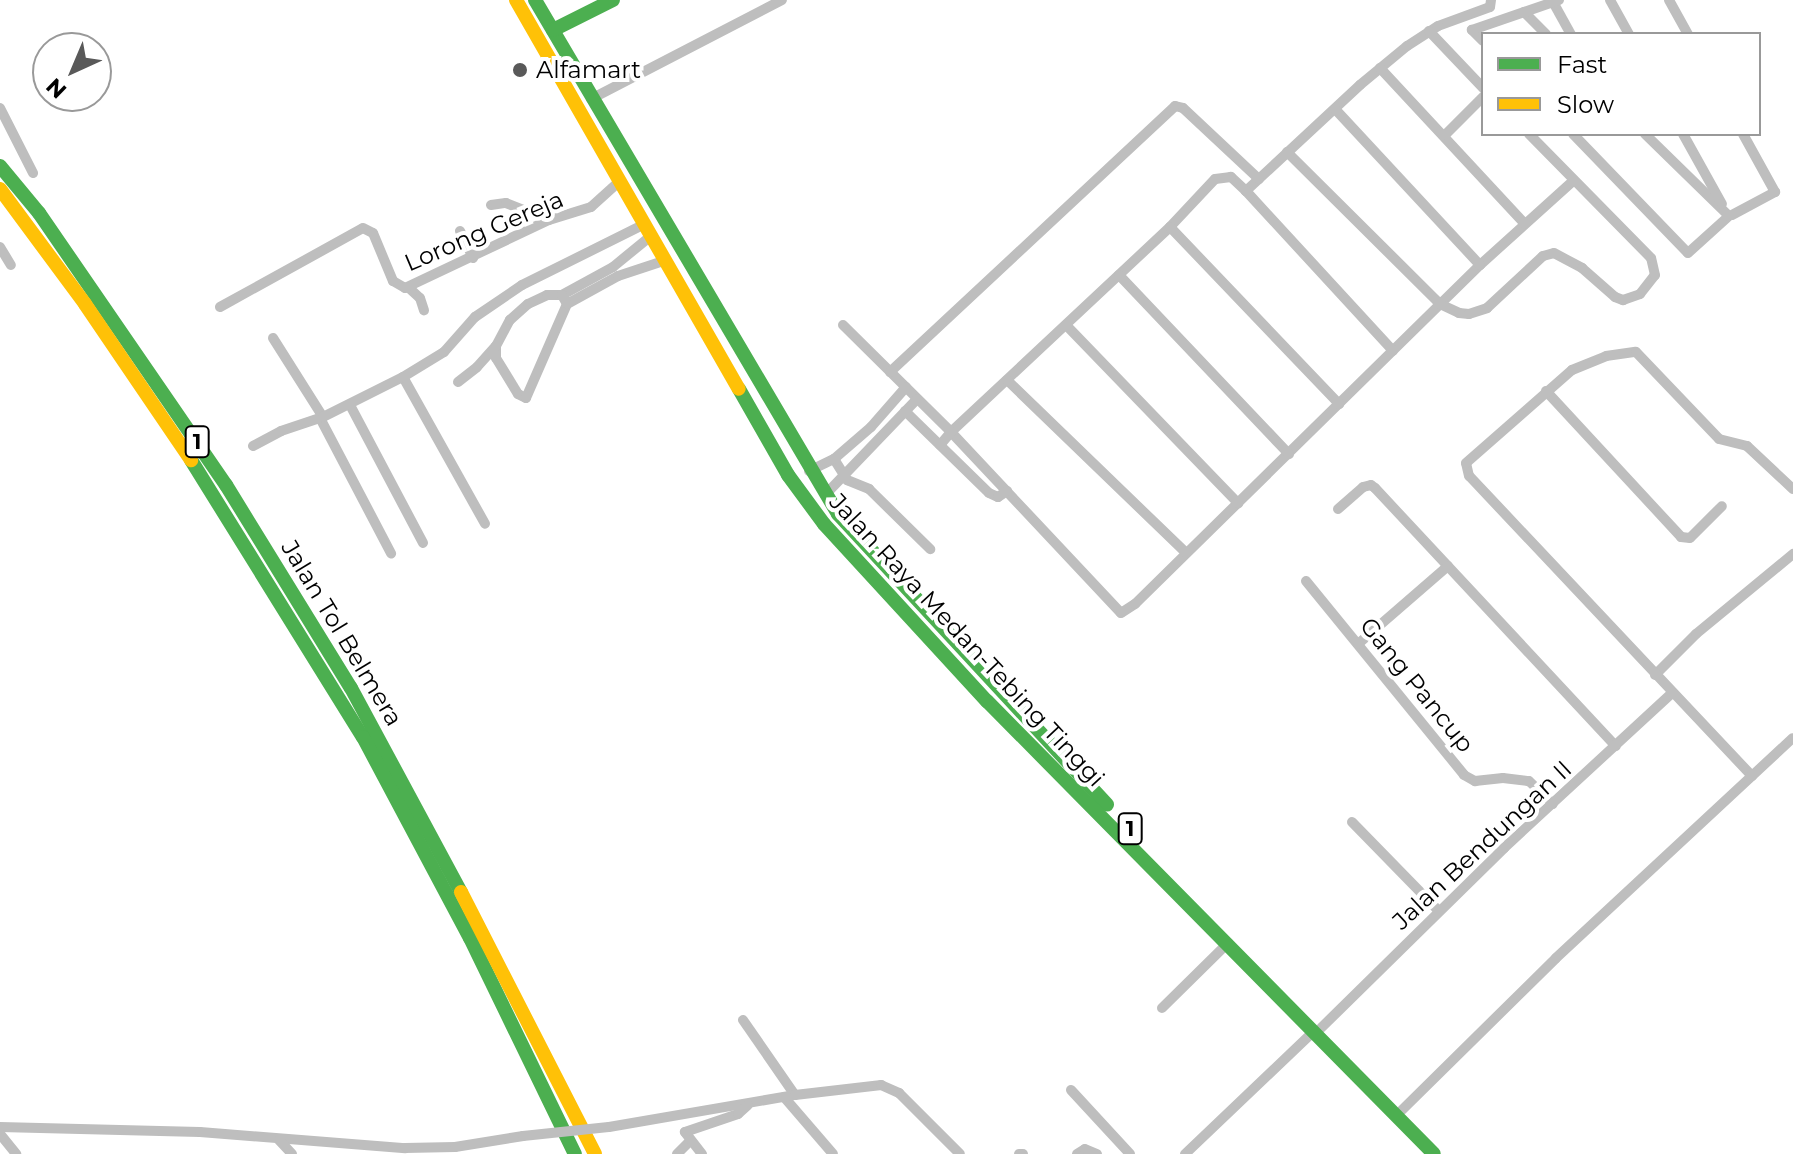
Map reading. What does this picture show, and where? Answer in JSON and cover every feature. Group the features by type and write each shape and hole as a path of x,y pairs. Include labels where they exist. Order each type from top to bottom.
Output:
{"main road":[{"name":"Jalan Raya Medan-Tebing Tinggi","path":"516,0 788,475 849,553 987,701 1228,943 1446,1154"},
{"name":"Jalan Raya Medan-Tebing Tinggi","path":"535,0 809,471 855,535 1434,1154"},
{"path":"553,30 613,0"},
{"name":"Jalan Tol Belmera","path":"0,166 65,249 226,485 376,730 407,805"},
{"name":"Jalan Tol Belmera","path":"0,189 85,304 213,492 407,805 595,1154"},
{"path":"695,309 710,301"},
{"name":"Jalan Tol Belmera","path":"419,825 575,1154"}],"street":[{"path":"591,99 782,0"},
{"path":"1246,191 1380,68 1434,28 1491,2 1505,0"},
{"path":"1610,0 1628,32"},
{"path":"1669,0 1687,32"},
{"path":"1481,39 1472,30 1556,1 1570,32"},
{"path":"1524,12 1544,32"},
{"path":"1434,28 1481,86"},
{"path":"1380,68 1524,223"},
{"path":"1445,135 1481,99"},
{"path":"890,372 1175,106 1183,108 1259,179"},
{"path":"0,108 33,173"},
{"path":"1335,109 1480,265"},
{"path":"1287,152 1440,304 1459,313 1480,312 1543,256 1554,253 1575,263 1605,291 1623,300 1640,294 1651,284 1657,268 1651,258 1531,136"},
{"path":"1575,136 1688,253 1731,216 1775,192 1744,136"},
{"path":"1647,136 1731,216"},
{"path":"1684,136 1731,216"},
{"path":"940,445 1170,227 1215,179 1231,177 1246,191 1393,351"},
{"path":"843,325 951,432 1121,613 1135,604 1480,265 1573,181"},
{"name":"Lorong Gereja","path":"220,307 363,228 373,233 393,281 400,287 408,287 549,220 591,207 619,182"},
{"path":"491,205 506,203 525,207 549,220"},
{"path":"1170,227 1339,404"},
{"path":"615,272 648,230"},
{"path":"253,446 281,431 322,418 403,377 444,352 475,317 522,285 648,230"},
{"path":"460,231 473,258"},
{"path":"0,247 11,265"},
{"path":"496,346 496,358 501,367 518,394 526,398 564,299 615,272 666,260"},
{"path":"1119,275 1289,454"},
{"path":"408,287 420,298 424,310"},
{"path":"458,382 496,346 510,320 528,304 547,295 564,299"},
{"path":"1066,325 1238,503"},
{"path":"273,338 322,418 391,553"},
{"path":"1752,776 1467,471 1472,455 1581,365 1606,356 1636,352 1719,439 1747,446 1793,489"},
{"path":"403,377 485,524"},
{"path":"1007,380 1186,553"},
{"path":"809,471 834,459 871,427 906,387"},
{"path":"1546,391 1681,537 1690,538 1722,506"},
{"path":"825,495 917,399"},
{"path":"350,405 423,543"},
{"path":"905,411 989,493 998,497 1007,491"},
{"path":"834,459 851,483 869,489 930,549"},
{"path":"1338,509 1363,487 1371,485 1616,746"},
{"path":"1655,675 1696,634 1793,554"},
{"path":"1358,644 1448,566"},
{"name":"Gang Pancup","path":"1306,581 1464,775 1475,781 1503,778 1529,781 1553,804"},
{"name":"Jalan Bendungan II","path":"1185,1154 1672,693"},
{"path":"1402,1110 1556,958 1793,738"},
{"path":"1352,822 1439,911"},
{"path":"1162,1008 1228,943"},
{"path":"743,1020 790,1096 833,1154"},
{"path":"1,1130 200,1132 406,1151 609,1127 790,1096 888,1086 960,1154"},
{"path":"1071,1090 1130,1154"},
{"path":"702,1154 690,1141 686,1131 738,1114 748,1105"},
{"path":"1,1130 16,1154"},
{"path":"279,1140 292,1154"},
{"path":"677,1154 690,1141"},
{"path":"1077,1154 1085,1149 1097,1154"}],"traffic: fast":[{"path":"535,0 838,514 1107,805"},
{"path":"553,30 613,0"},
{"path":"0,166 39,213 226,485 351,688 461,892"},
{"path":"739,389 788,475 824,524 987,701 1434,1154"},
{"path":"191,460 363,737 470,938 575,1154"}],"traffic: slow":[{"path":"516,0 739,389"},
{"path":"0,189 85,304 191,460"},
{"path":"461,892 595,1154"}],"place":[{"name":"Alfamart","path":"520,70"}]}
